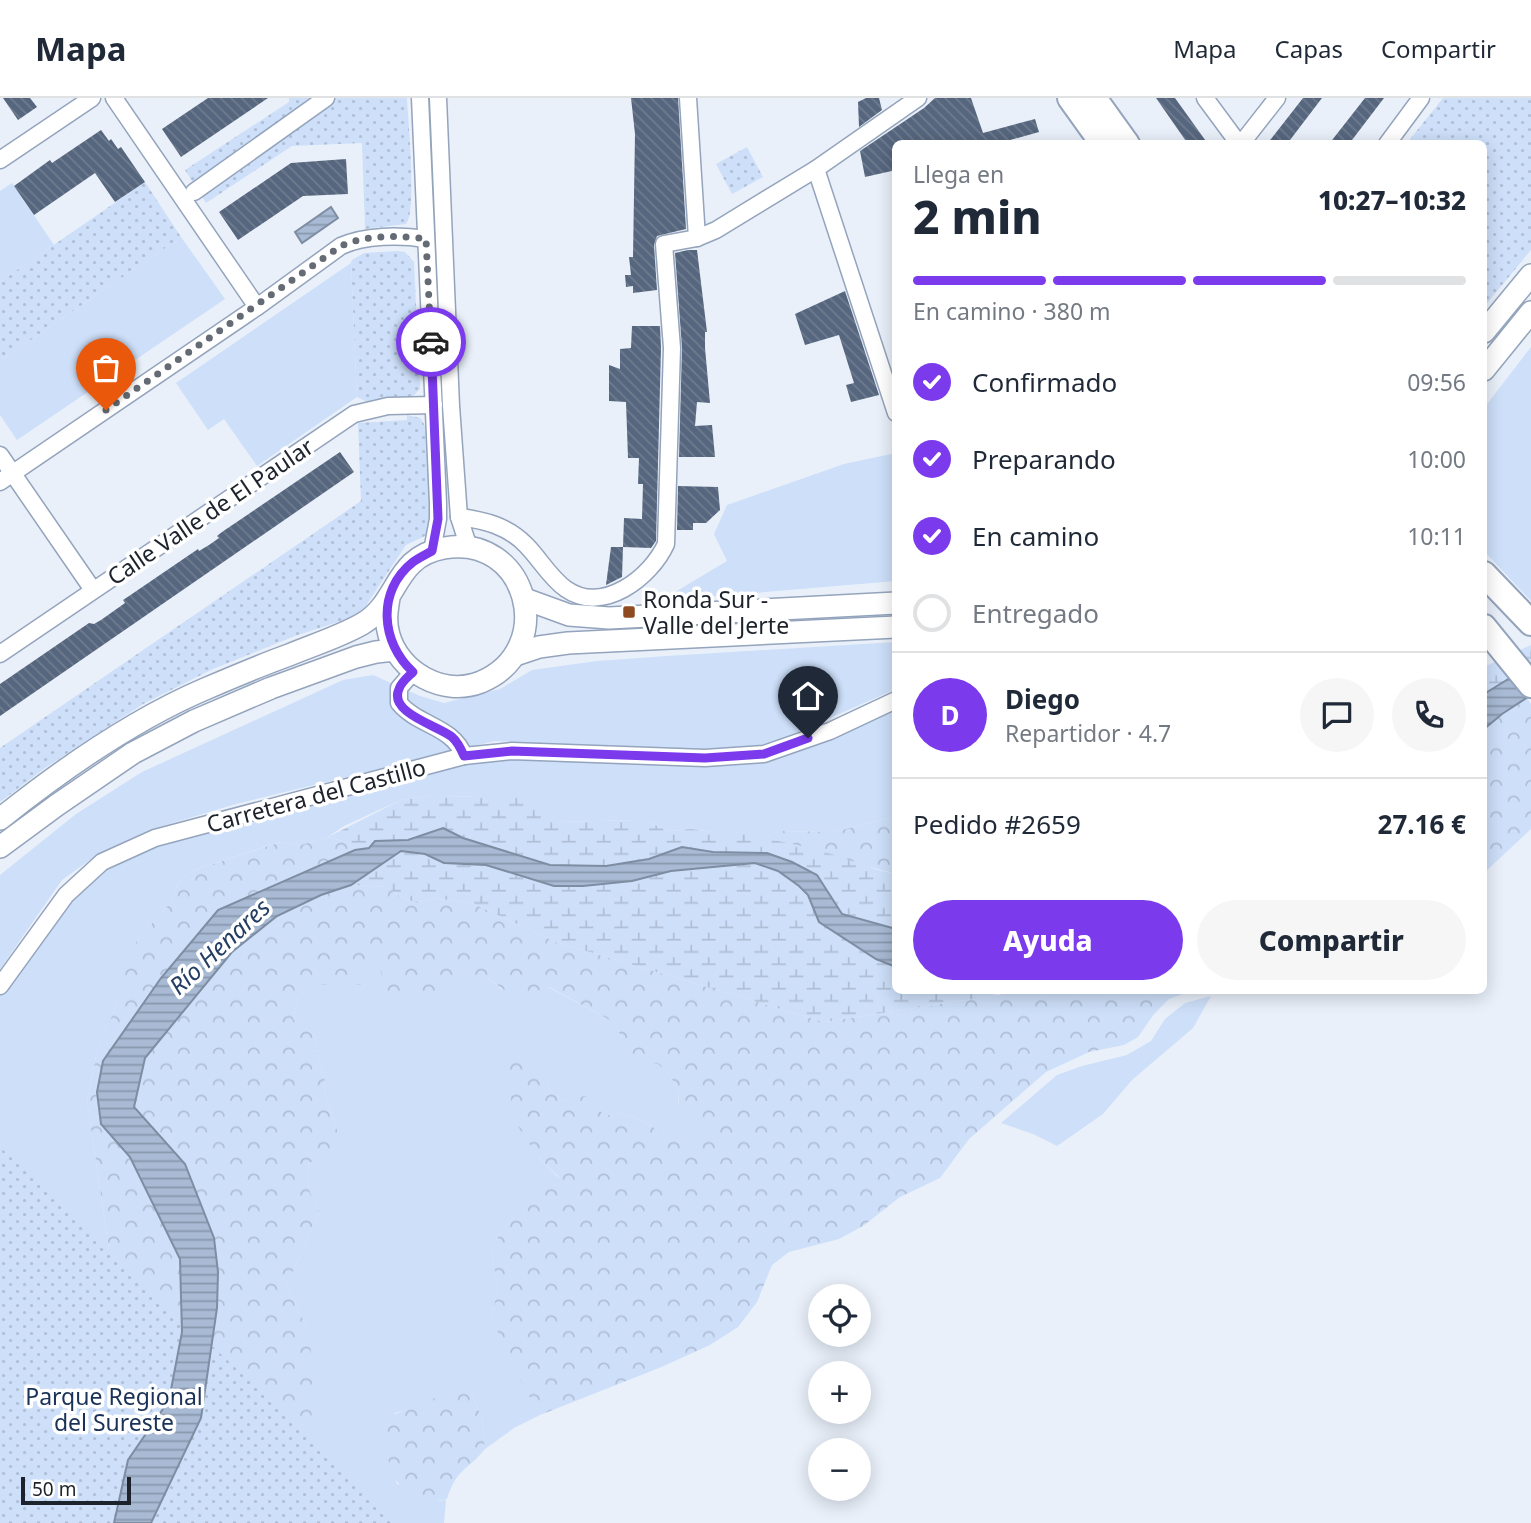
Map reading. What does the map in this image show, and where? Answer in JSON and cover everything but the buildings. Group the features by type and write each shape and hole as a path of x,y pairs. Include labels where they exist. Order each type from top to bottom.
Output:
{"main road":[{"path":"1070,98 1100,140"},
{"path":"1094,98 1124,140"},
{"path":"1487,328 1531,275"},
{"path":"1487,366 1531,312"},
{"path":"0,819 123,732 202,690 337,637 364,623 380,611 398,578 412,562 432,551 470,548 482,551 505,566 524,599 526,628 515,655 500,672 479,683 456,687 433,683 413,672 395,650 388,634 386,616 389,598"},
{"path":"1487,577 1531,623"},
{"path":"524,599 569,615 609,618 892,603"},
{"path":"515,655 539,647 568,643 892,626"},
{"path":"1487,631 1531,685"},
{"path":"0,848 57,804 133,753 194,721 271,688 356,657 395,650"}],"street":[{"path":"0,160 92,98"},
{"path":"114,98 257,307"},
{"path":"194,192 326,98"},
{"path":"420,98 434,405 437,526 432,551"},
{"path":"438,98 449,367 459,517 470,548"},
{"path":"688,98 697,238"},
{"path":"459,517 485,520 526,544 542,566 567,590 584,596 604,597 626,588 660,556 666,544 672,348 664,244 697,238 716,230 816,169 918,98"},
{"path":"1205,98 1237,140"},
{"path":"1243,140 1277,98"},
{"path":"1390,140 1421,98"},
{"path":"816,169 892,401"},
{"path":"6,478 257,307 341,246 355,240 415,237 426,239"},
{"name":"Calle Valle de El Paular","path":"0,654 354,414 388,406 434,405"},
{"path":"0,455 6,478 93,590"},
{"path":"413,672 399,688 399,703 415,717 452,737 464,756"},
{"name":"Carretera del Castillo","path":"0,986 66,895 102,862 167,835 464,756 512,751 705,758 764,754 830,731 892,702"}],"green space":[{"path":"289,98 407,98 411,203 406,224 365,229 362,143 292,146 206,203 185,170 289,102"},
{"path":"1443,98 1531,98 1531,250 1487,303 1487,140 1409,140"},
{"path":"747,147 763,177 732,194 716,164"},
{"path":"145,182 181,237 0,361 0,282"},
{"path":"12,183 54,245 0,282 0,191"},
{"path":"181,237 225,299 17,440 0,415 0,361"},
{"path":"405,252 414,262 420,389 410,399 367,402 357,397 351,263 364,253"},
{"path":"351,263 357,397 257,466 224,419 208,430 176,383"},
{"path":"1531,347 1531,601 1487,554 1487,404"},
{"path":"407,415 420,418 428,440 431,492 427,535 406,545 363,610 347,619 295,636 213,669 143,704 45,768 0,802 0,748 361,501 358,423 407,420"},
{"path":"892,454 892,581 660,601 727,561 714,534 727,505 844,464"},
{"path":"892,642 892,691 775,742 734,750 678,750 495,741 236,804 149,830 98,854 62,880 0,969 0,875 76,814 142,772 343,680 373,675 420,696 444,703 500,689 532,670 597,661"},
{"path":"1531,645 1531,665 1487,692 1487,666"},
{"path":"1527,698 1531,704 1531,829 1487,870 1487,726"},
{"path":"892,709 892,817 834,832 779,831 763,839 736,832 691,829 670,831 642,820 553,822 537,811 489,798 434,796 401,800 344,826 328,837 301,845 280,842 191,871 177,885 172,901 139,938 124,962 122,994 98,1046 87,1101 109,1250 0,1523 0,996 71,897 110,866 131,856 182,839 462,764 505,758 715,766 756,763 813,745"},
{"path":"434,796 521,797 553,822 642,820 670,831 691,829 736,832 820,850 892,873 892,928 842,914 817,875 767,853 713,852 682,847 649,859 606,866 550,865 463,838 443,828 408,840 375,841 369,848 355,850 346,842 328,837 401,800"},
{"path":"892,817 892,873 763,839 779,831 834,832"},
{"path":"328,837 346,842 355,850 218,910 161,978 103,1061 101,1124 130,1157 180,1259 182,1332 81,1523 109,1250 87,1101 98,1046 122,994 123,962 139,938 172,901 177,885 191,871 281,842 301,845"},
{"path":"400,851 425,854 444,863 486,865 554,886 632,881 671,871 755,863 778,871 799,886 808,895 819,923 876,959 892,965 892,994 998,995 824,1022 556,942 472,903 432,898 417,903 401,897 387,887 351,885"},
{"path":"351,885 387,887 401,897 417,903 432,898 472,903 556,942 824,1022 1002,994 1183,994 1169,999 1154,1014 1138,1037 1124,1045 1089,1052 1046,1072 969,1139 940,1178 900,1197 863,1226 839,1239 789,1252 772,1265 757,1302 738,1327 710,1345 659,1368 540,1415 491,1318 498,1289 491,1249 502,1231 536,1190 559,1177 537,1156 514,1120 505,1056 541,1059 546,1085 562,1100 586,1096 605,1116 631,1116 680,1144 701,1151 704,1136 691,1120 679,1114 678,1089 668,1073 658,1064 639,1062 624,1044 615,1023 549,987 527,993 512,993 481,972 435,999 386,994 381,971 374,965 364,985 316,985 298,998 293,1019 315,1036 325,1077 324,1090 338,1133 332,1162 309,1162 307,1185 319,1212 286,1287 308,1329 315,1384 310,1428 284,1444 211,1361 218,1272 214,1238 134,1107 145,1058 232,952 277,916 321,895"},
{"path":"374,964 381,971 481,972 501,989 548,987 615,1023 624,1044 668,1073 678,1089 678,1104 705,1136 702,1152 691,1149 631,1116 605,1116 586,1097 562,1100 546,1085 537,1156 559,1178 536,1191 502,1231 491,1249 498,1289 491,1318 540,1415 514,1428 485,1449 482,1418 472,1395 395,1413 386,1442 397,1484 439,1501 446,1500 444,1523 313,1523 284,1444 308,1329 286,1287 319,1212 307,1185 309,1161 338,1133 324,1090 325,1077 315,1036 293,1019 298,998 316,985 364,985"},
{"path":"1211,996 1193,1028 1132,1080 1103,1114 1057,1146 1001,1123 1057,1075 1127,1055 1151,1041 1165,1019 1185,1003"},
{"name":"Parque Regional del Sureste","path":"0,1147 401,1523 0,1523"},
{"path":"457,1390 472,1395 482,1418 485,1449 458,1476 447,1499 419,1497 408,1492 394,1477 384,1421 409,1408"}],"water":[{"path":"331,207 338,218 302,243 295,232"},
{"path":"1531,665 1531,695 1487,726 1487,692"},
{"name":"Río Henares","path":"443,828 463,838 550,865 606,866 649,859 682,847 713,852 767,853 817,875 842,914 892,928 892,965 876,959 819,922 808,895 799,886 778,871 755,863 671,871 632,881 554,886 486,865 444,863 425,854 401,851 351,885 321,895 277,916 232,952 145,1058 134,1107 185,1164 214,1238 218,1272 217,1308 201,1418 151,1523 114,1523 128,1460 169,1400 182,1332 180,1259 130,1157 101,1124 97,1092 103,1061 161,978 218,910 355,850 369,848 375,841 408,840"}],"way so far":[{"path":"106,410 341,246 355,240 415,237 426,239 431,342"}],"place":[{"name":"Ronda Sur - Valle del Jerte","path":"629,612"}],"route":[{"path":"431,342 438,519 432,551 412,562 398,578 389,598 386,616 388,634 395,650 413,672 397,693 402,707 452,737 464,756 512,751 705,758 764,754 808,738"}]}
